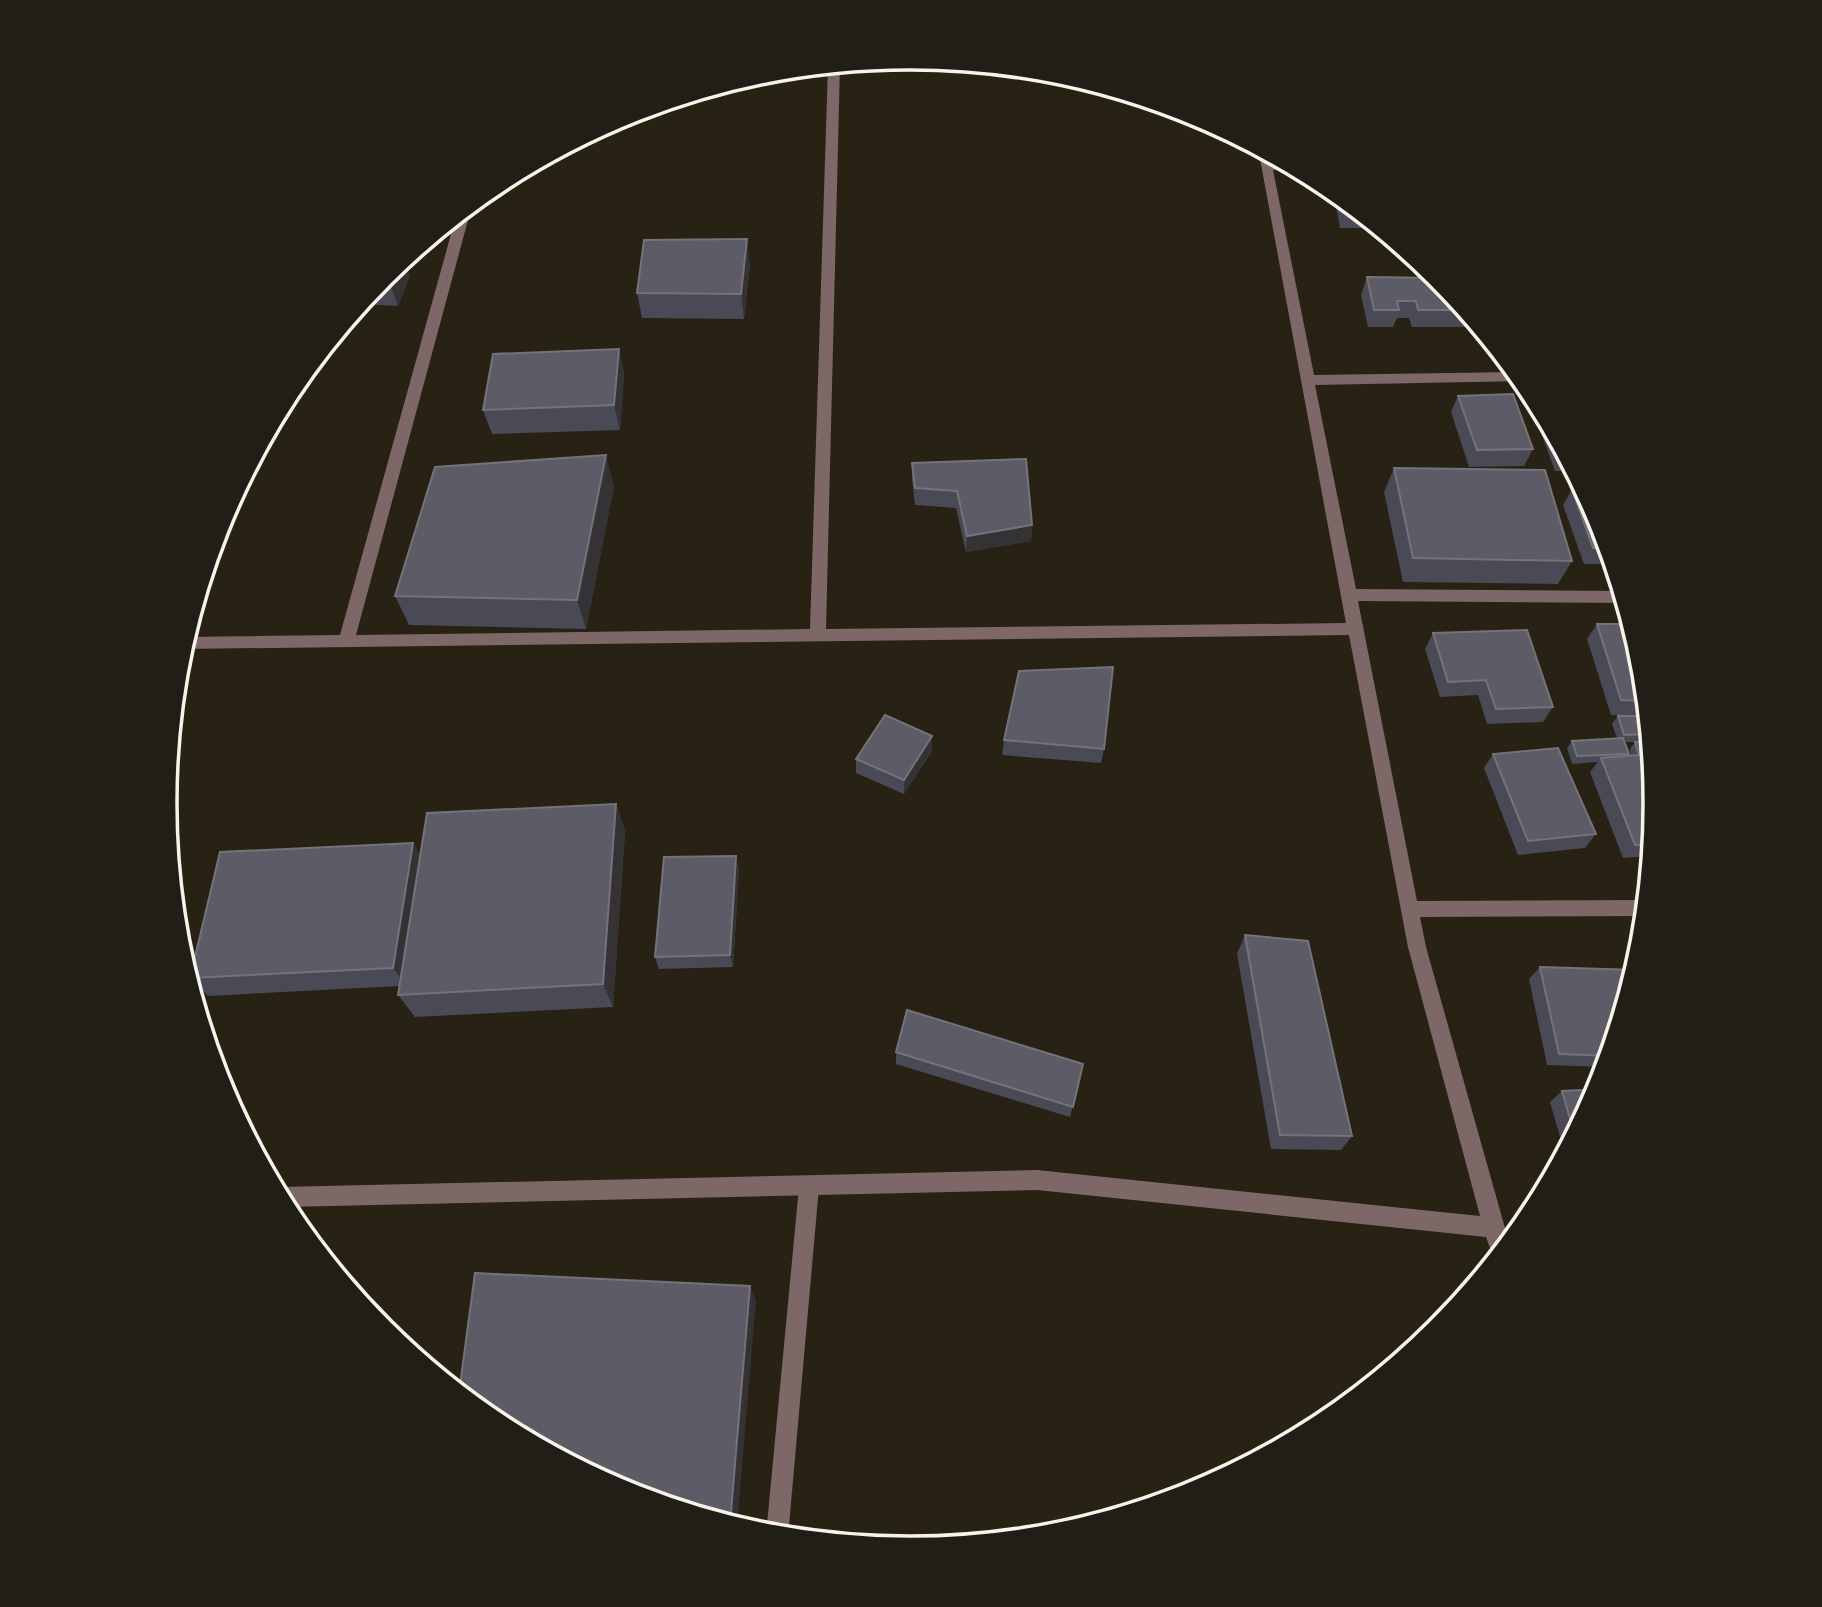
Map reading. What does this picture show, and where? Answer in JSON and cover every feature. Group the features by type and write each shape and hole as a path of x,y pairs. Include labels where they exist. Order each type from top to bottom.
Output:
{"street":[{"path":"818,635 834,74"},
{"path":"1266,162 1417,947 1498,1243"},
{"path":"346,641 462,224"},
{"path":"1308,380 1507,377"},
{"path":"1349,594 1615,597"},
{"path":"196,643 1355,629"},
{"path":"1409,909 1636,908"},
{"path":"292,1197 1037,1180 1495,1228"},
{"path":"778,1525 809,1187"}],"building":[{"path":"747,239 741,294 637,293 644,240"},
{"path":"1367,277 1422,278 1453,310 1418,310 1416,301 1397,301 1399,310 1374,310"},
{"path":"619,349 614,405 483,410 493,354"},
{"path":"1513,394 1533,449 1477,450 1458,396"},
{"path":"606,455 577,600 395,596 435,467"},
{"path":"1026,459 1032,525 967,536 957,491 915,488 912,463"},
{"path":"1394,468 1545,470 1572,561 1413,558"},
{"path":"1572,489 1598,548 1593,548"},
{"path":"1597,624 1622,624 1637,701 1621,700"},
{"path":"1527,630 1553,707 1496,709 1486,680 1448,682 1433,633"},
{"path":"1113,667 1104,749 1004,740 1019,671"},
{"path":"885,715 932,736 904,780 856,759"},
{"path":"1618,716 1639,716 1641,734 1624,735"},
{"path":"1623,738 1629,754 1577,756 1572,741"},
{"path":"1635,742 1642,742 1643,755 1639,755"},
{"path":"1558,748 1596,834 1528,841 1493,754"},
{"path":"1643,755 1643,845 1635,845 1601,758"},
{"path":"616,804 603,984 398,995 427,813"},
{"path":"413,843 393,968 199,978 195,959 220,852"},
{"path":"736,856 730,955 655,957 664,857"},
{"path":"1245,935 1308,941 1352,1136 1280,1135"},
{"path":"1540,967 1625,970 1600,1056 1559,1054"},
{"path":"907,1010 1083,1064 1073,1107 896,1052"},
{"path":"1586,1090 1571,1123 1562,1091"},
{"path":"475,1273 750,1286 731,1514 675,1498 587,1461 544,1439 460,1382"}]}
